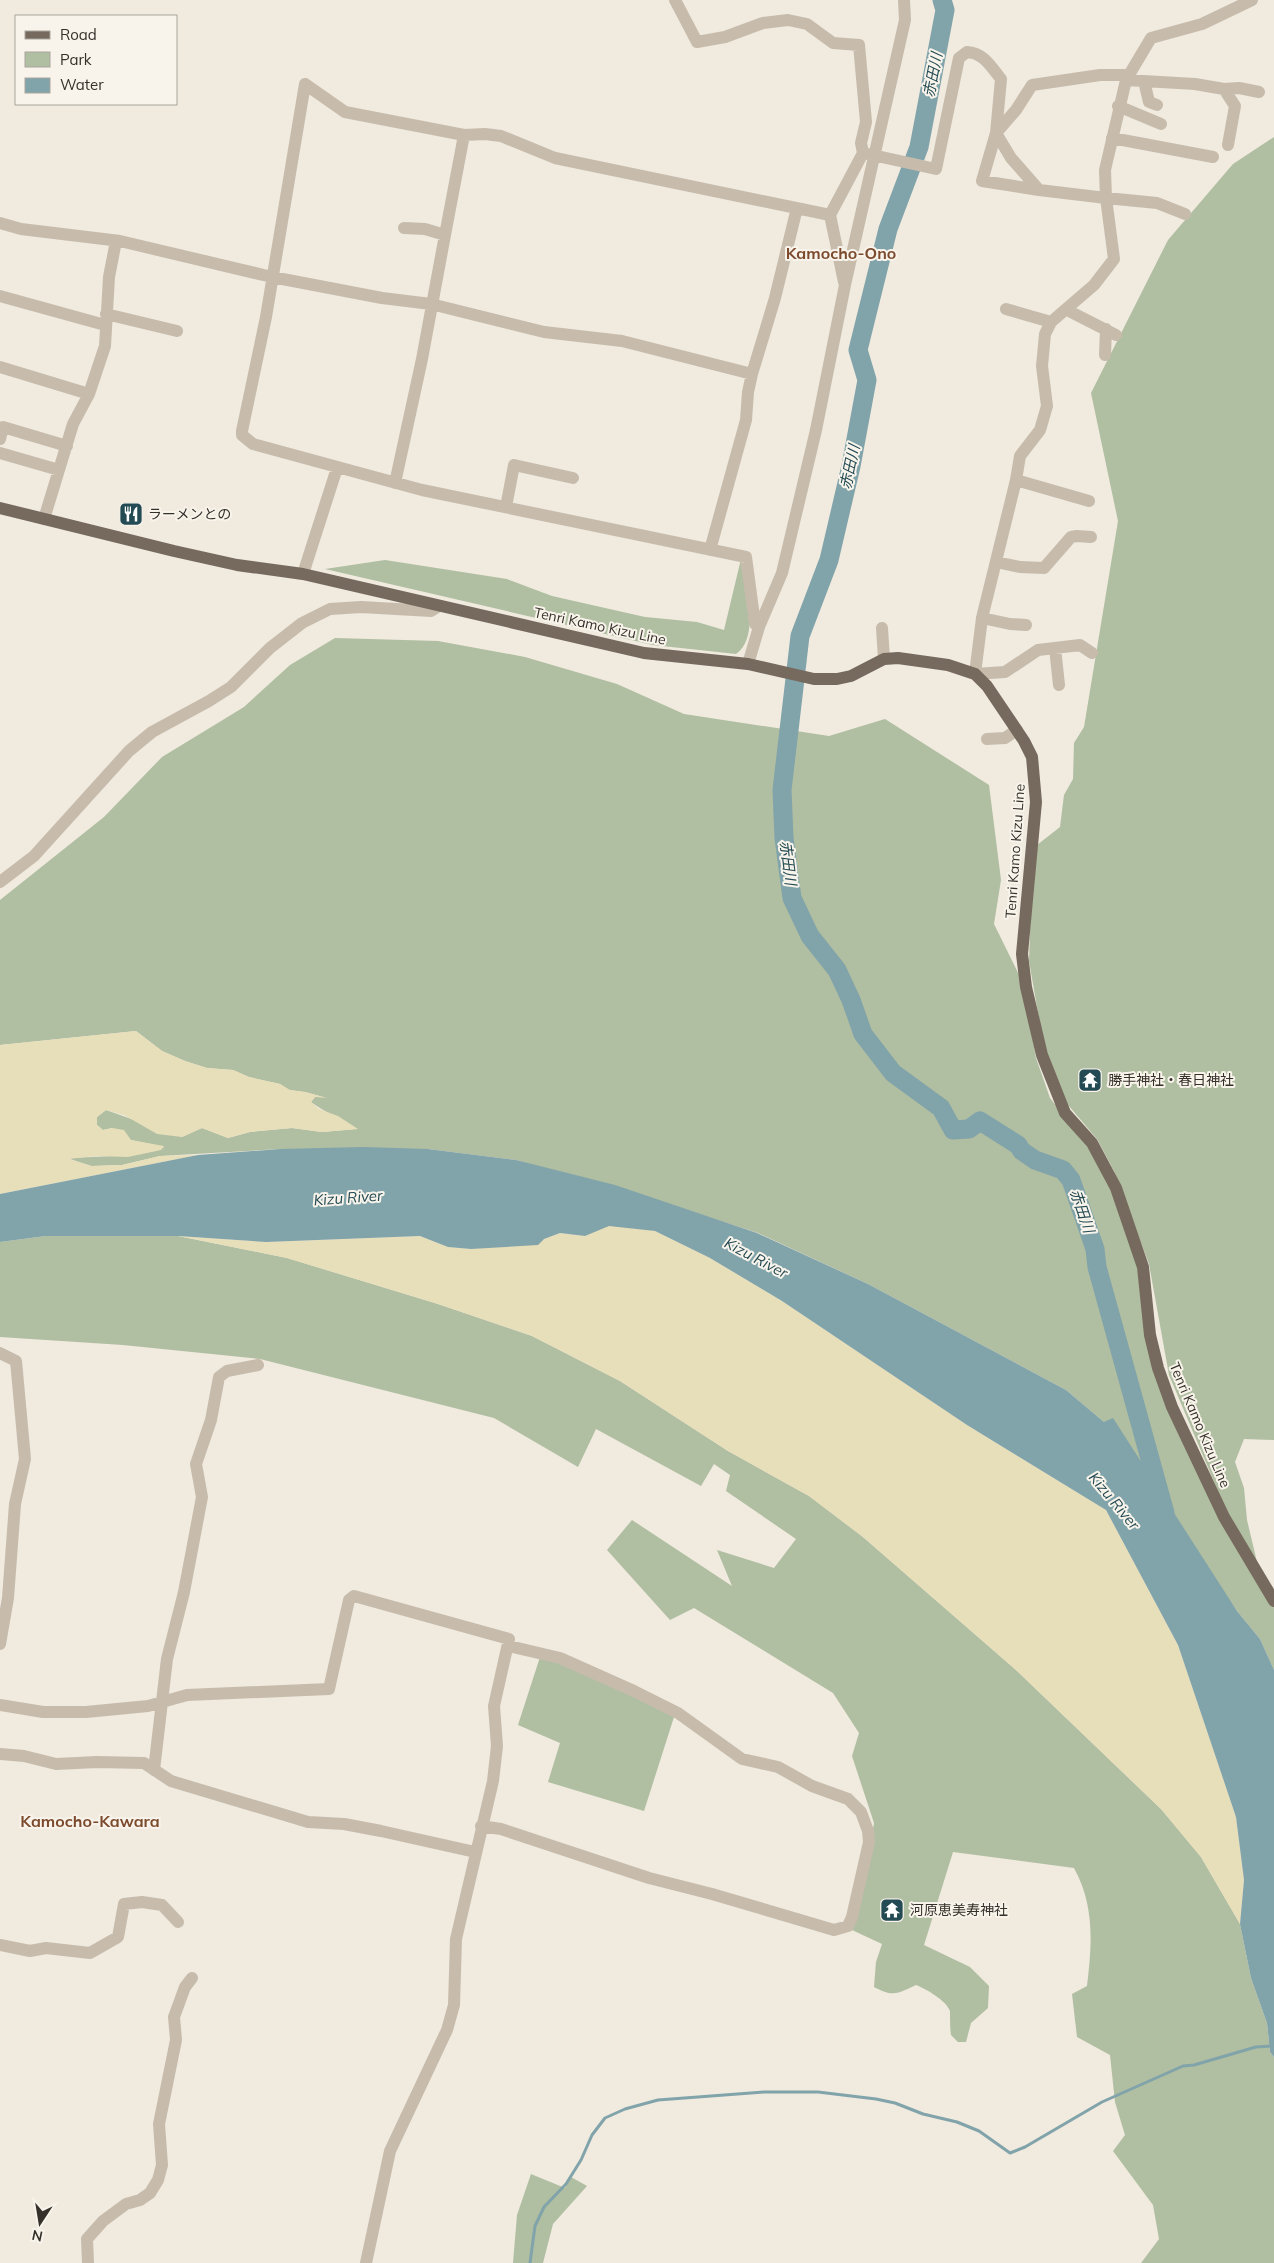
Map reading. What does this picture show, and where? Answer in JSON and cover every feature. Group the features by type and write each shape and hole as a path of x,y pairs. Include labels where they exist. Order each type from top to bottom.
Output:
{"main road":[{"name":"Tenri Kamo Kizu Line","path":"0,508 210,559 303,574 644,653 748,664 814,679 837,679 851,676 884,659 913,659 948,665 975,674 987,686 1017,730 1032,757 1036,802 1022,954 1026,987 1042,1056 1065,1113 1092,1143 1120,1197 1143,1267 1150,1335 1158,1368 1172,1407 1224,1517 1274,1601"}],"street":[{"path":"675,0 697,42 726,37 763,23 788,20 807,24 833,43 859,45 866,122 861,143 869,154 936,169 959,58 967,52 977,52 1001,79 996,133 982,181 1039,190 1157,203 1185,214"},
{"path":"748,664 759,627 782,573 816,430 869,154 905,20 904,0"},
{"path":"1092,653 1080,645 1038,650 1005,672 975,674 982,618 1016,480 1020,456 1040,430 1047,406 1042,366 1045,334 1051,322 1094,284 1114,258 1106,198 1105,170 1126,77 1151,38 1202,24 1252,0"},
{"path":"996,133 1016,110 1032,85 1100,74 1144,81 1195,84 1224,89 1238,88 1259,92"},
{"path":"1144,81 1149,102 1157,104"},
{"path":"759,627 755,624 746,557 395,484 253,444 242,435 272,277 305,84 345,112 464,135 485,134 501,136 555,158 830,214"},
{"path":"1224,89 1235,106 1228,145"},
{"path":"1118,106 1161,124"},
{"path":"996,133 1011,158 1039,190"},
{"path":"395,484 464,135"},
{"path":"1112,138 1213,157"},
{"path":"845,285 830,214 869,154"},
{"path":"710,550 746,420 748,392 752,374 775,298 797,208"},
{"path":"0,223 21,230 116,241 272,277 382,298 431,304 544,332 622,341 752,374"},
{"path":"404,228 425,229 445,235"},
{"path":"44,519 73,424 90,394 105,346 105,320 109,277 116,241"},
{"path":"0,296 105,320 177,331"},
{"path":"1006,309 1051,322"},
{"path":"1066,310 1111,332 1105,355"},
{"path":"0,367 90,394"},
{"path":"0,439 3,427 67,446"},
{"path":"0,454 59,470"},
{"path":"506,508 514,465 573,478"},
{"path":"303,574 337,468"},
{"path":"1016,480 1089,501"},
{"path":"996,562 1020,567 1044,568 1071,538 1077,536 1091,537"},
{"path":"0,882 34,856 129,751 152,732 231,687 287,633 330,609 361,607 431,611 440,606"},
{"path":"982,618 1010,624 1026,625"},
{"path":"882,628 884,659"},
{"path":"1055,648 1059,685"},
{"path":"987,739 1004,738 1017,730"},
{"path":"0,1353 16,1361 25,1460 16,1504 8,1598 0,1644"},
{"path":"154,1770 166,1659 184,1592 202,1496 196,1464 212,1420 219,1377 227,1370 258,1364"},
{"path":"0,1705 43,1712 86,1712 148,1706 187,1694 329,1689 348,1600 354,1596 510,1639 494,1706 497,1746 494,1781 481,1826 456,1939 456,1985 451,2018 416,2098 390,2151 366,2263"},
{"path":"481,1826 501,1829 649,1878 712,1894 834,1930 848,1926 850,1922 869,1842 868,1831 861,1812 848,1799 812,1786 778,1767 742,1759 678,1713 634,1690 560,1658 509,1646"},
{"path":"0,1754 24,1756 56,1764 97,1762 144,1763 171,1781 308,1822 344,1824 475,1852"},
{"path":"0,1945 30,1951 46,1948 90,1953 118,1937 124,1904 142,1902 162,1905 178,1922"},
{"path":"88,2263 88,2238 103,2221 126,2204 140,2200 150,2193 158,2180 162,2165 159,2124 176,2040 174,2017 185,1987 192,1978"}],"green space":[{"path":"1274,137 1274,1440 1244,1439 1235,1462 1244,1488 1247,1520 1257,1562 1226,1510 1169,1375 1149,1264 1114,1171 1097,1139 1063,1099 1043,1041 1029,961 1031,903 1037,845 1060,827 1064,795 1073,779 1074,743 1084,727 1118,521 1091,393 1168,240 1233,164"},
{"path":"741,559 748,596 750,623 744,646 736,654 653,645 325,569 385,560 507,579 552,596 645,617 697,622 724,630"},
{"path":"335,638 438,641 525,657 617,684 684,714 829,736 885,719 989,785 1001,880 994,924 1023,983 1036,1058 1050,1098 1100,1163 1138,1259 1154,1370 1274,1607 1274,1670 1260,1639 1237,1611 1104,1422 1066,1390 868,1284 758,1233 668,1204 516,1160 428,1149 280,1149 160,1156 122,1165 91,1166 67,1158 134,1154 158,1150 164,1147 131,1140 112,1128 103,1130 97,1125 97,1117 106,1110 182,1137 202,1128 228,1138 250,1132 292,1128 322,1132 357,1129 311,1102 315,1097 323,1097 289,1090 280,1084 249,1077 233,1070 207,1068 185,1061 162,1051 136,1031 0,1045 0,900 104,817 162,757 244,707 290,665"},
{"path":"46,1236 178,1236 287,1258 438,1304 532,1336 620,1381 728,1451 809,1496 863,1537 1016,1670 1161,1809 1201,1857 1240,1924 1251,1978 1267,2023 1270,2052 1274,2057 1274,2263 1141,2263 1159,2239 1153,2205 1113,2151 1125,2135 1115,2102 1110,2055 1077,2037 1072,1994 1087,1986 1091,1941 1086,1897 1074,1868 953,1852 924,1945 970,1967 989,1986 988,2008 971,2023 966,2042 958,2042 951,2035 950,2011 940,1999 930,1992 916,1985 895,1993 886,1992 874,1987 876,1962 882,1944 852,1930 863,1888 874,1823 852,1756 859,1733 833,1693 694,1608 670,1620 607,1550 632,1520 732,1586 717,1550 774,1568 796,1539 726,1491 730,1475 714,1464 701,1486 596,1429 578,1467 494,1418 260,1359 123,1345 0,1337 0,1242"},
{"path":"540,1657 558,1662 662,1709 674,1717 644,1811 548,1782 560,1743 518,1725"},
{"path":"531,2174 565,2188 571,2177 587,2186 553,2224 543,2263 513,2263 517,2215"}],"sand":[{"path":"136,1031 162,1051 185,1061 207,1068 233,1070 249,1077 280,1084 290,1090 327,1098 315,1097 311,1102 319,1109 338,1116 358,1129 322,1132 292,1128 250,1132 228,1138 202,1128 182,1137 157,1134 124,1115 106,1110 97,1117 97,1125 103,1130 112,1128 124,1130 131,1140 164,1146 161,1150 128,1157 95,1156 69,1159 92,1166 122,1165 160,1156 198,1155 0,1194 0,1045"},
{"path":"609,1225 655,1231 710,1258 782,1301 967,1425 1106,1510 1178,1645 1236,1817 1244,1880 1240,1924 1201,1857 1161,1809 1016,1670 863,1537 809,1496 728,1451 620,1381 532,1336 438,1304 287,1258 178,1236 266,1242 420,1236 448,1247 471,1249 544,1239 560,1233 585,1236"}],"water":[{"name":"Kizu River","path":"363,1147 428,1149 516,1160 615,1185 757,1233 868,1284 1066,1390 1104,1422 1113,1418 1237,1611 1260,1639 1274,1670 1274,2057 1270,2052 1267,2023 1251,1978 1240,1924 1244,1880 1236,1817 1178,1645 1106,1510 967,1425 782,1301 710,1258 655,1231 609,1226 585,1236 560,1233 544,1239 538,1245 471,1249 448,1247 420,1236 266,1242 178,1236 46,1236 0,1242 0,1194 198,1155 280,1149"}],"waterway":[{"name":"赤田川","path":"942,0 945,10 919,147 888,229 858,350 867,380 851,466 829,560 800,636 782,790 784,838 792,898 810,936 837,970 851,1000 863,1034 893,1073 941,1108 953,1130 969,1129 980,1121 1018,1145 1022,1151 1035,1160 1063,1170 1071,1180 1095,1249 1097,1267 1165,1513"},
{"path":"530,2263 535,2226 544,2207 566,2184 581,2160 592,2135 605,2118 625,2109 658,2100 764,2092 818,2092 895,2103 923,2114 957,2122 979,2131 1010,2153 1025,2147 1102,2102 1183,2066 1194,2065 1256,2047 1274,2046"}],"place":[{"name":"ラーメンとの","path":"131,514"},
{"name":"勝手神社・春日神社","path":"1090,1080"},
{"name":"河原恵美寿神社","path":"892,1910"}],"district":[{"name":"Kamocho-Ono","path":"841,253"},
{"name":"Kamocho-Kawara","path":"90,1821"}]}
